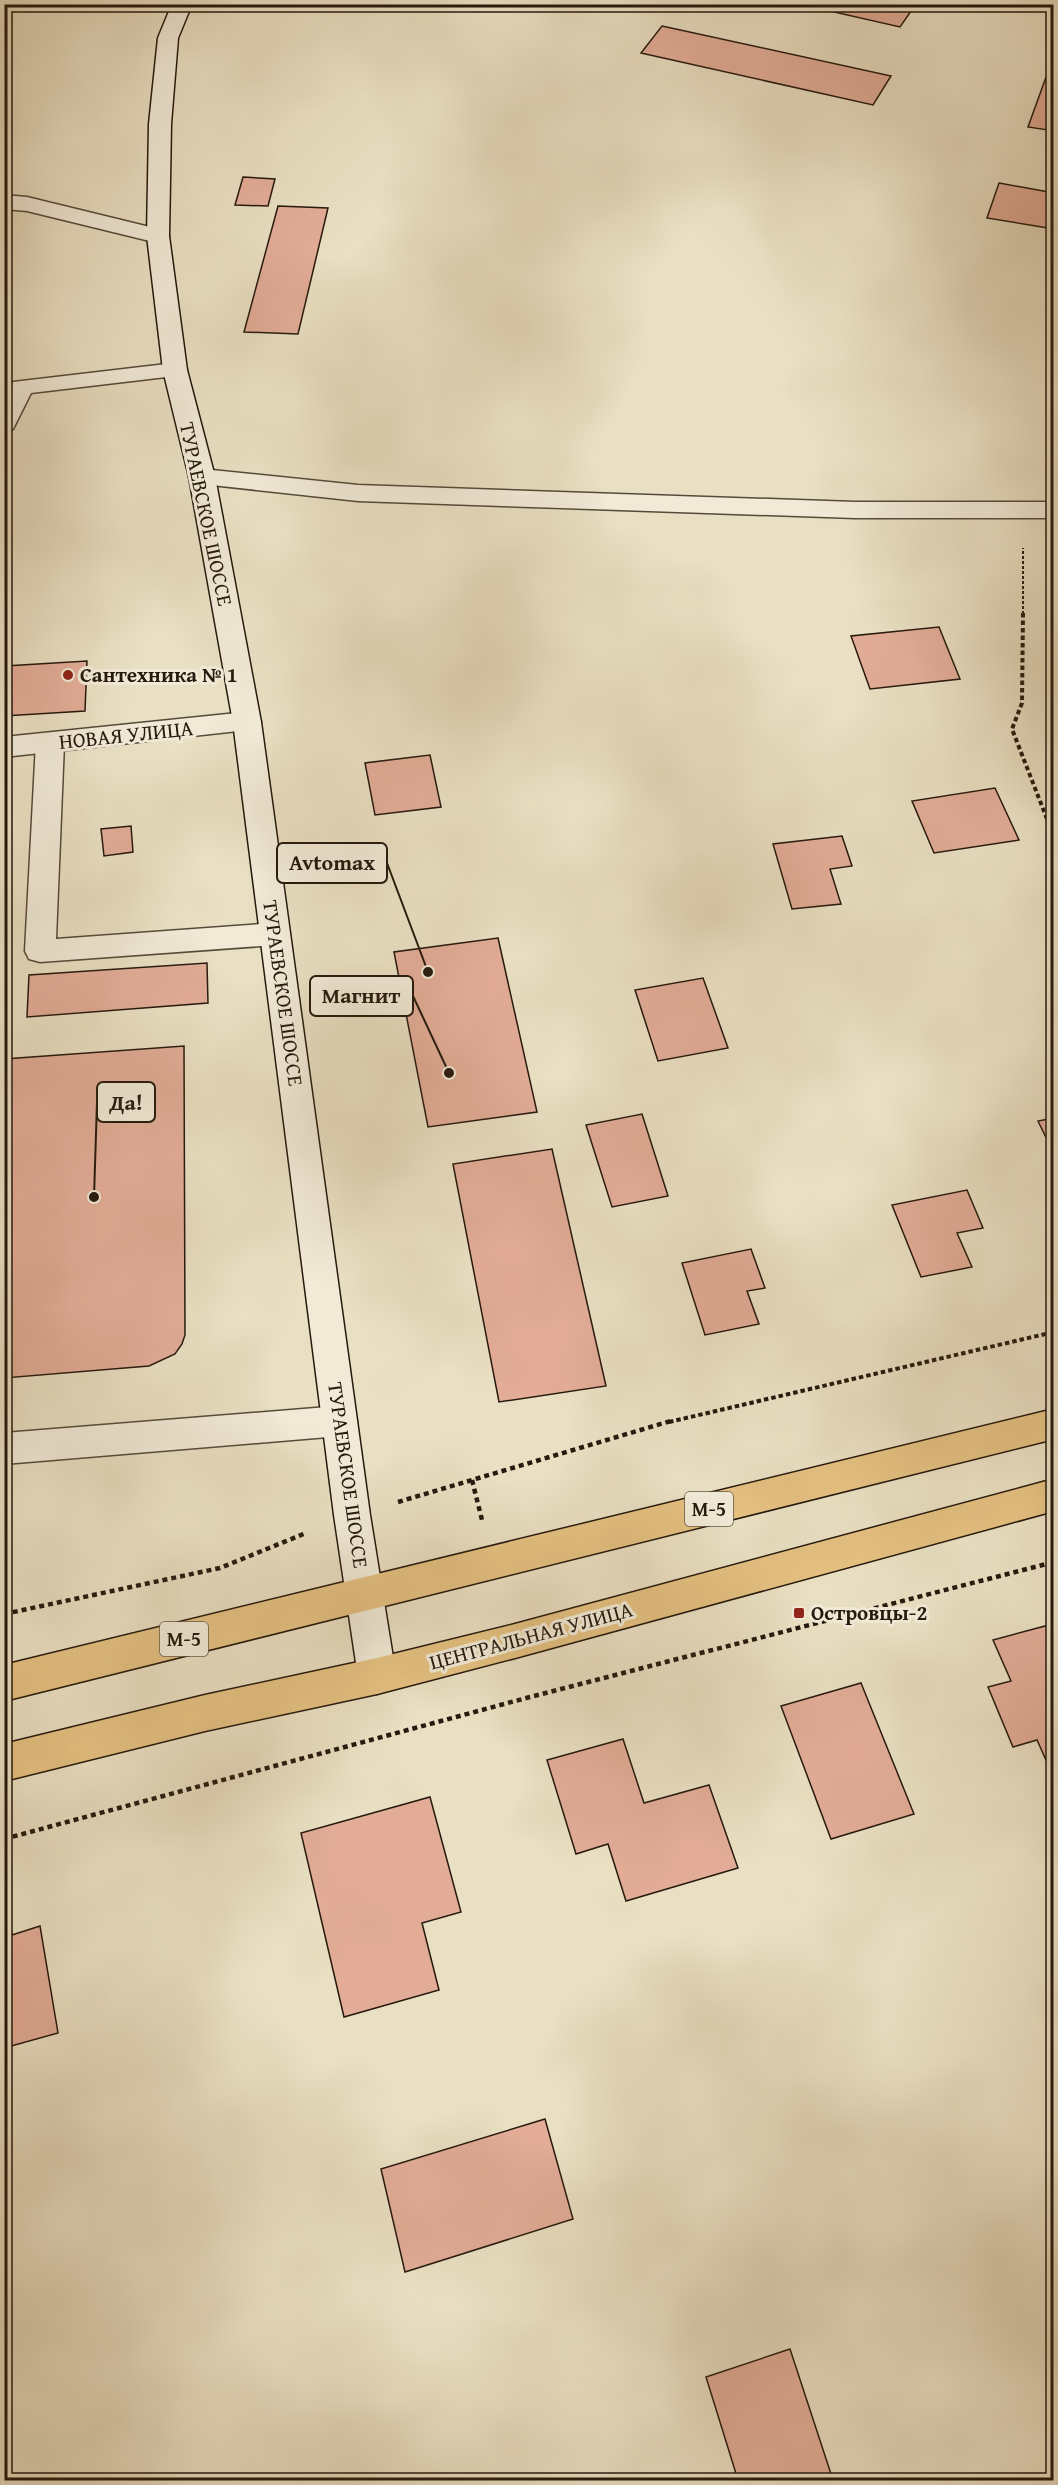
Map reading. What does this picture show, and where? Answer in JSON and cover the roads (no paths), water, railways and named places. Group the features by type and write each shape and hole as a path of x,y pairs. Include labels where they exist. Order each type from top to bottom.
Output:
{"main road":[{"name":"ТУРАЕВСКОЕ ШОССЕ","path":"182,4 168,38 160,124 158,236 175,370 202,477 247,722 352,1515 377,1676"},
{"path":"4,202 27,204 158,236"},
{"path":"4,424 22,387 175,370"},
{"path":"202,477 358,493 855,510 1023,512 1053,510"},
{"name":"НОВАЯ УЛИЦА","path":"4,747 247,722"},
{"path":"50,743 40,951 275,934"},
{"path":"4,1449 340,1421"},
{"name":"М-5","path":"4,1683 1053,1424"},
{"name":"ЦЕНТРАЛЬНАЯ УЛИЦА","path":"4,1763 205,1713 377,1676 515,1641 1053,1495"}],"place":[{"name":"Сантехника № 1","path":"68,675"},
{"name":"Avtomax","path":"428,972"},
{"name":"Магнит","path":"449,1073"},
{"name":"Да!","path":"94,1197"},
{"name":"Островцы-2","path":"799,1613"}]}
